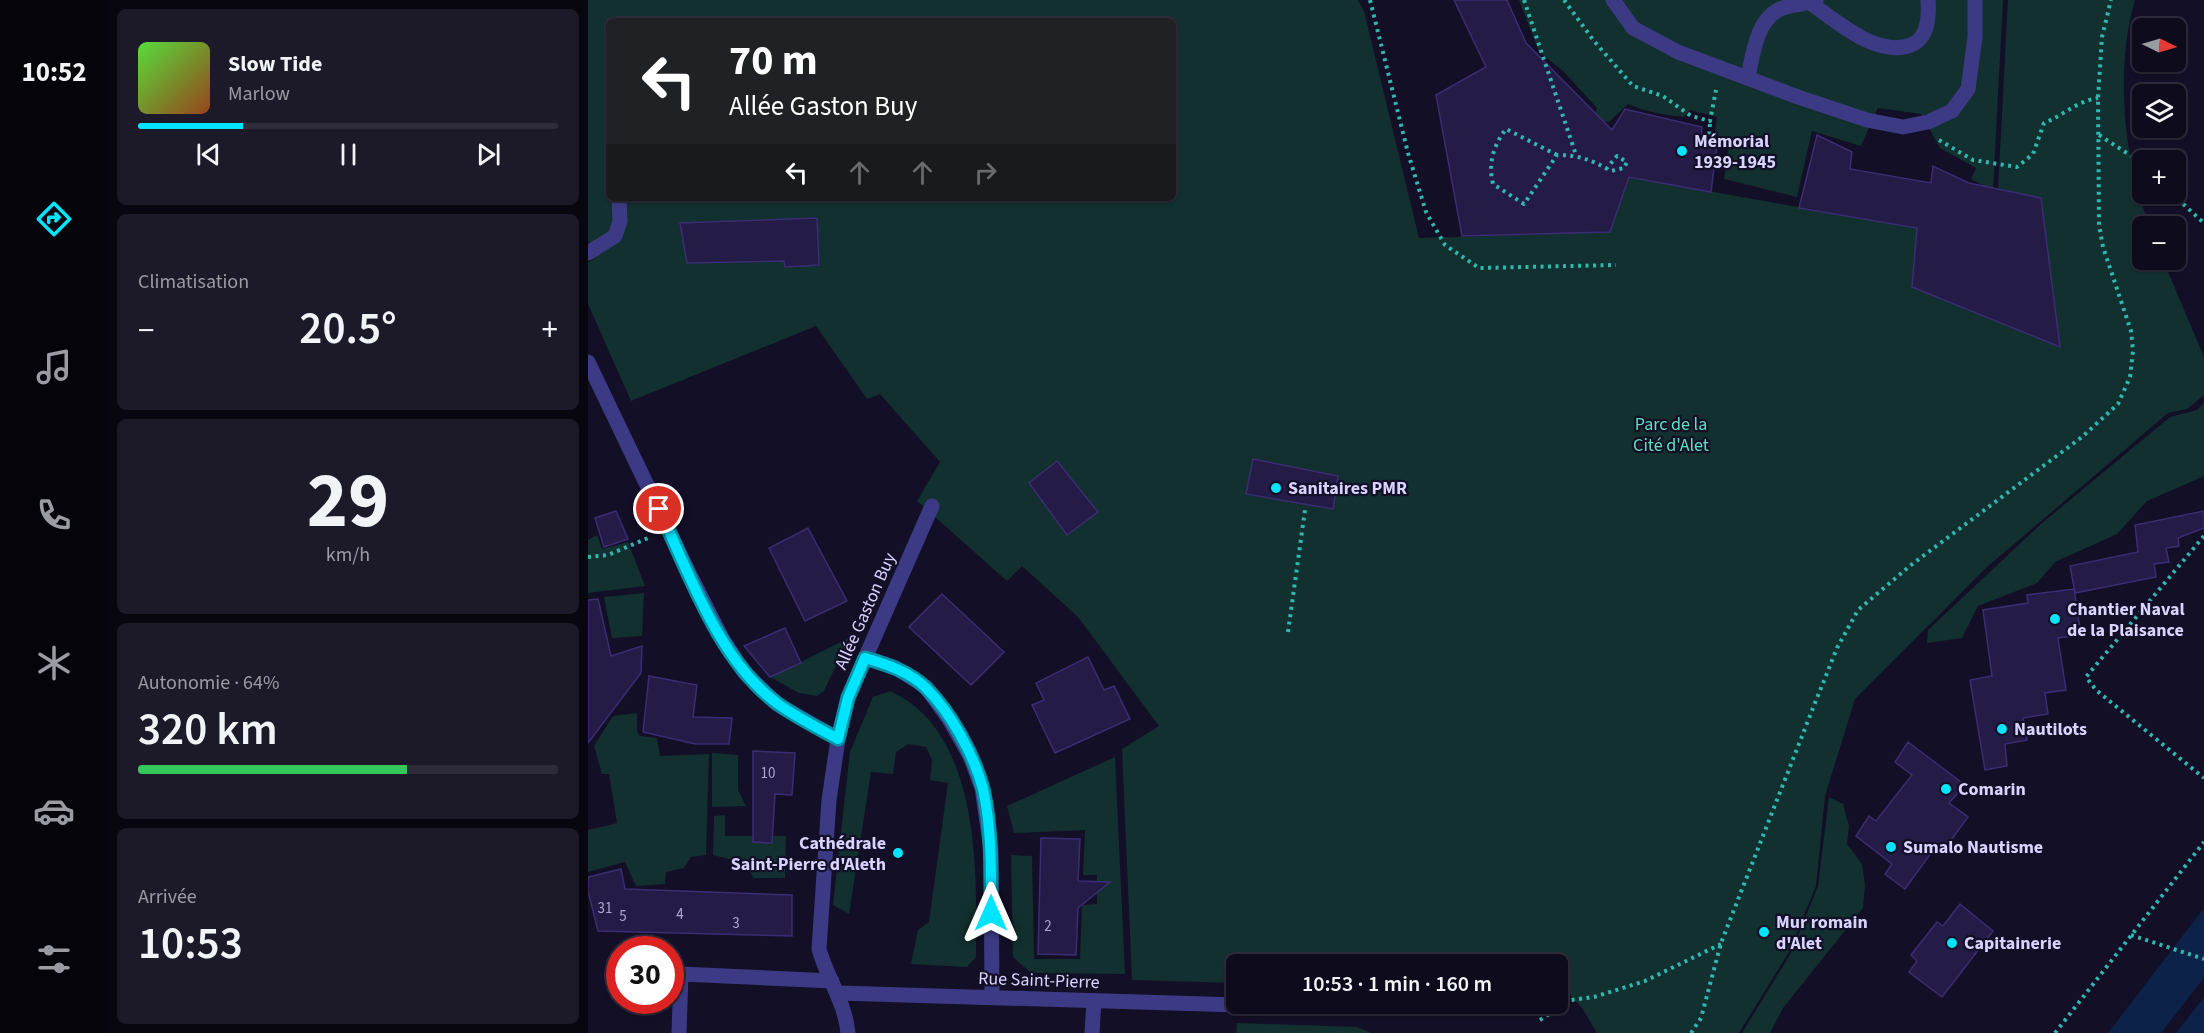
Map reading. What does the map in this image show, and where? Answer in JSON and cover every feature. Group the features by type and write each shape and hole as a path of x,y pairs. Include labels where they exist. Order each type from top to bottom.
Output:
{"street":[{"path":"1613,0 1633,28 1678,52 1798,97 1867,120 1903,128 1928,122 1952,111 1968,89 1975,37 1975,0"},
{"path":"1748,77 1754,48 1770,14 1784,8 1811,1 1862,37 1886,48 1905,47 1918,41 1927,27 1928,0"},
{"path":"588,253 615,236 620,221 619,201"},
{"path":"588,363 722,638 744,672 777,704 838,739"},
{"name":"Allée Gaston Buy","path":"848,1033 836,987 819,949 829,800 838,739 848,698 932,506"},
{"path":"865,658 896,668 926,687 949,719 970,756 982,788 991,850 992,997"},
{"name":"Rue Saint-Pierre","path":"679,1033 681,974 992,997 1226,1005"},
{"path":"1092,1033 1094,1002"}],"path":[{"path":"1370,0 1411,163 1426,212 1445,245 1479,268 1616,265"},
{"path":"1524,0 1576,155"},
{"path":"1564,0 1594,41 1634,86 1664,96 1696,117 1710,121"},
{"path":"1691,1033 1701,1018 1721,944 1837,648 1858,610 1895,578 2082,437 2118,404 2130,377 2133,351 2131,331 2103,247 2099,225 2098,98 2102,37 2111,0"},
{"path":"1709,142 1710,121 1720,67"},
{"path":"1928,122 1940,142 1973,160 2017,167 2033,154 2044,123 2063,115 2081,100 2098,98"},
{"path":"1694,125 1696,117"},
{"path":"1557,155 1524,204 1492,184 1489,168 1498,139 1506,129 1557,155 1576,155 1592,159 1607,168 1618,171 1624,168 1627,162 1617,156 1607,168"},
{"path":"2098,135 2132,157"},
{"path":"2183,204 2204,223"},
{"path":"1288,632 1305,510"},
{"path":"588,557 608,555 668,528"},
{"path":"2204,536 2086,677 2096,690 2204,778"},
{"path":"2055,1033 2204,842"},
{"path":"2131,935 2204,960"},
{"path":"1540,1020 1571,1000 1594,997 1645,981 1721,944"}],"green space":[{"name":"Parc de la Cité d'Alet","path":"588,0 1358,0 1364,11 1419,238 1610,232 1629,177 1917,228 1912,287 2059,347 2041,198 1998,189 2008,0 2135,0 2125,55 2125,114 2132,167 2132,204 2142,204 2147,216 2132,216 2132,270 2167,270 2204,357 2204,395 2187,409 2168,413 1987,567 1855,699 1825,796 1816,886 1789,952 1739,1033 1597,1033 1582,1008 1568,992 1568,954 1226,954 1226,983 1132,980 1122,749 1159,726 1078,617 1022,566 1007,581 917,501 940,462 880,394 867,399 816,326 631,401 588,304 588,262 594,259 588,242"},
{"path":"1519,0 2003,0 1993,190 1971,179 1976,168 1940,148 1921,114 1878,108 1861,146 1812,131 1797,197 1724,179 1729,144 1714,138 1717,117 1690,110 1684,117 1669,115 1628,104 1609,122 1593,120 1597,108 1563,71 1539,52"},
{"path":"2204,403 2204,474 2202,477 2147,501 2117,534 2055,562 2037,583 1978,606 1962,638 1927,643 1928,630 2041,524 2170,417 2197,410"},
{"path":"597,535 602,549 628,542 645,586 588,593 588,540"},
{"path":"644,593 642,636 612,638 604,597"},
{"path":"849,638 824,691 817,696 799,693 770,677"},
{"path":"890,691 920,711 942,738 957,771 968,808 976,885 976,957 967,967 911,964 918,930 929,922 948,783 930,780 932,760 926,747 908,744 896,752 893,774 871,772 849,914 833,905 850,752 873,697"},
{"path":"637,713 637,731 640,736 657,738 660,756 709,754 706,855 691,857 684,868 666,872 665,884 636,886 625,862 588,872 588,830 617,823 609,774 602,774 594,746 613,716"},
{"path":"712,753 738,755 738,790 746,806 712,807"},
{"path":"1115,757 1125,974 1031,973 1013,957 1011,855 1032,856 1034,959 1080,959 1082,905 1097,904 1097,875 1083,875 1085,830 1014,833 1007,806"},
{"path":"1829,797 1843,804 1849,826 1847,844 1862,864 1865,885 1863,908 1783,1008 1770,1033 1742,1033 1791,953 1818,886"},
{"path":"725,815 725,836 786,836 785,878 753,878 748,864 713,855 714,816"},
{"path":"1237,1023 1357,1027 1371,1033 1236,1033"}],"water":[{"path":"2204,908 2204,1033 2108,1033"}],"pier":[{"path":"2204,978 2204,997 2176,1033 2161,1033"}],"building":[{"path":"1454,0 1507,0 1526,43 1612,130 1625,109 1702,127 1701,140 1717,145 1711,192 1629,177 1610,232 1462,236 1436,95 1486,67"},
{"path":"1817,135 1852,152 1850,169 1931,183 1933,166 1969,183 2041,198 2060,347 1912,287 1917,228 1799,208"},
{"path":"817,218 819,265 785,267 784,261 687,263 680,223"},
{"name":"Sanitaires PMR","path":"1253,459 1338,476 1333,509 1246,494"},
{"path":"1057,461 1098,512 1067,535 1029,483"},
{"path":"616,511 628,539 604,547 595,518"},
{"path":"2204,511 2204,528 2178,538 2179,546 2166,548 2169,562 2154,564 2156,577 2075,593 2070,566 2138,552 2135,525"},
{"path":"808,528 847,601 805,621 769,548"},
{"path":"2074,589 2081,635 2058,638 2066,690 2045,693 2048,714 2023,718 2027,740 2005,744 2007,766 1985,770 1970,680 1992,676 1983,610 2028,603 2027,595"},
{"path":"942,594 1004,652 971,685 909,627"},
{"path":"598,599 611,656 642,646 641,673 588,743 588,600"},
{"path":"785,628 801,663 770,677 744,646"},
{"path":"1088,657 1104,690 1114,686 1130,719 1055,753 1032,705 1044,700 1036,683"},
{"path":"649,676 697,685 693,717 732,718 729,744 695,744 643,732"},
{"path":"1908,742 1965,785 1949,803 1968,817 1941,854 1934,849 1905,889 1885,874 1892,864 1856,836 1869,816 1876,821 1912,775 1895,762"},
{"path":"753,751 795,753 792,795 775,794 772,843 753,842"},
{"path":"1041,838 1080,839 1078,881 1110,882 1078,908 1076,955 1038,954"},
{"path":"621,869 625,889 792,895 792,936 598,931 588,891 588,877"},
{"name":"Capitainerie","path":"1960,904 1993,931 1942,997 1909,972 1917,961 1911,955 1937,922 1943,926"}],"place":[{"name":"Mémorial 1939-1945","path":"1682,151"},
{"name":"Sanitaires PMR","path":"1276,488"},
{"name":"Chantier Naval de la Plaisance","path":"2055,619"},
{"name":"Nautilots","path":"2002,729"},
{"name":"Comarin","path":"1946,789"},
{"name":"Sumalo Nautisme","path":"1891,847"},
{"name":"Cathédrale Saint-Pierre d'Aleth","path":"898,853"},
{"name":"Mur romain d'Alet","path":"1764,932"},
{"name":"Capitainerie","path":"1952,943"}],"route":[{"path":"659,509 722,638 744,672 777,704 838,739 848,698 865,658 896,668 926,687 949,719 970,756 982,788 991,850 991,913"}]}
